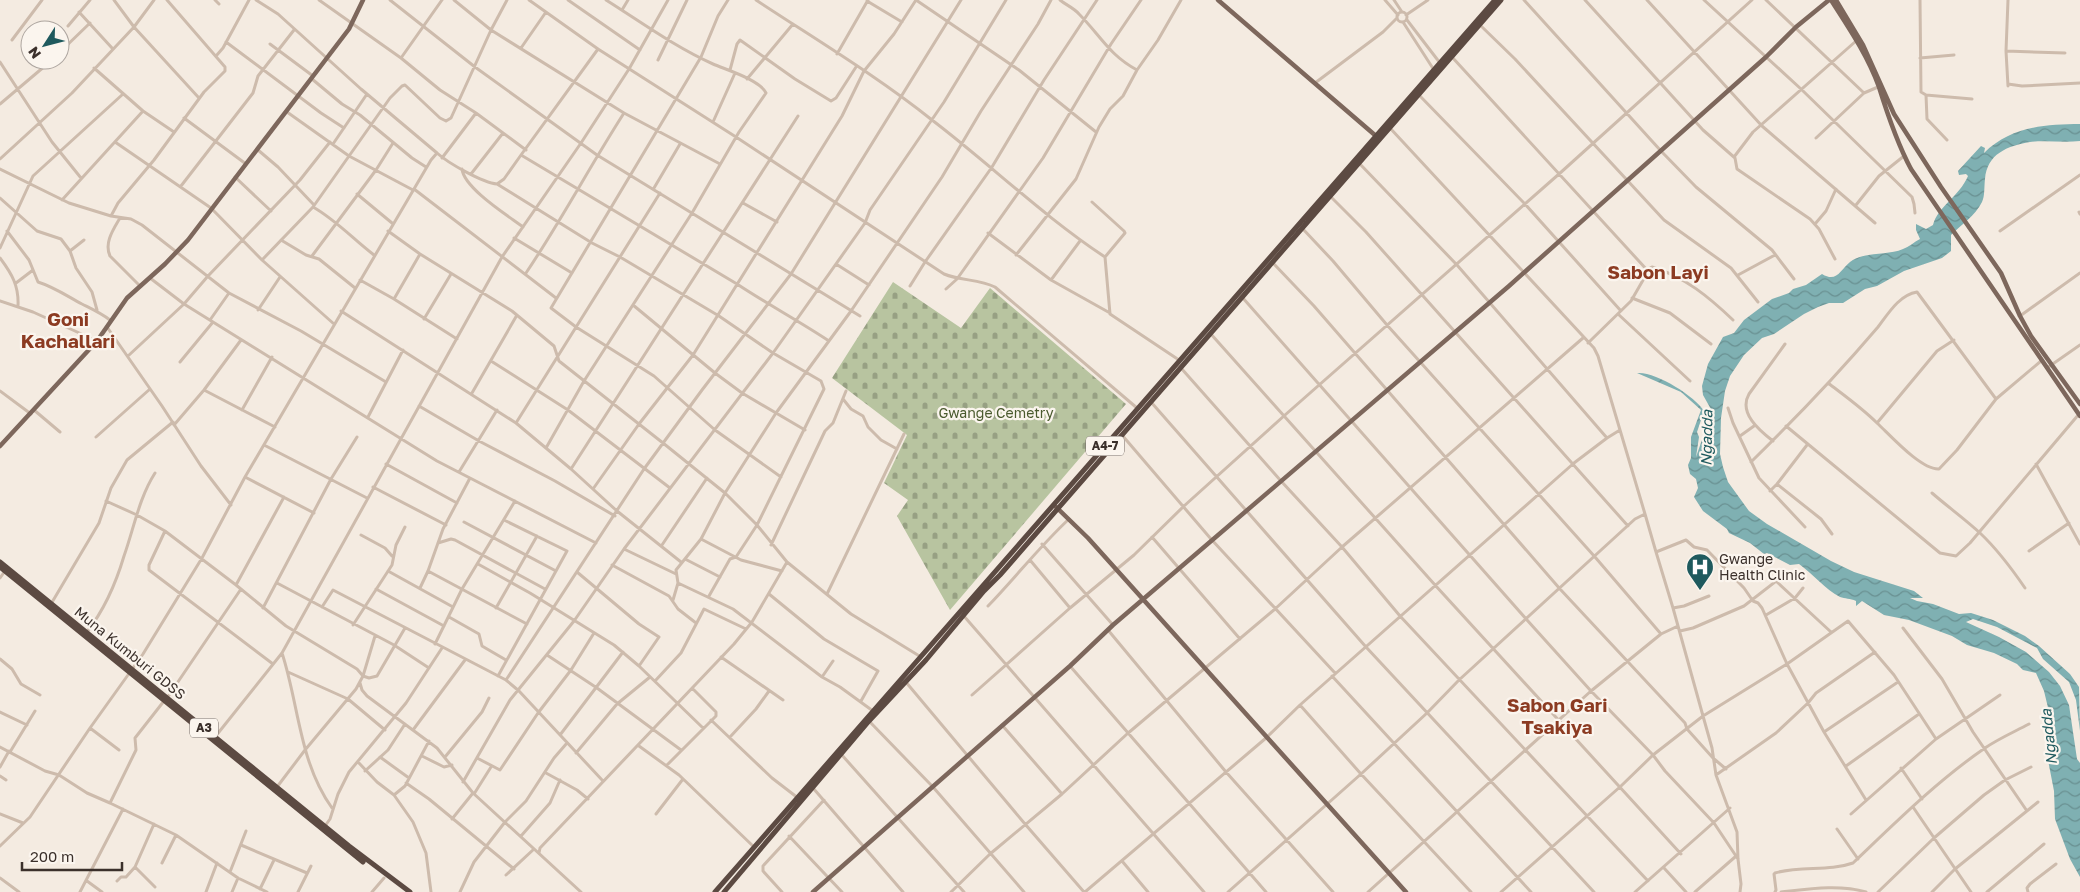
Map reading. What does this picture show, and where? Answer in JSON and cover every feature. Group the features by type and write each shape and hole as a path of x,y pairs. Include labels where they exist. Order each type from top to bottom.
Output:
{"highway":[{"name":"A4-7","path":"725,892 904,680 1000,575 1137,408 1179,360 1242,297 1272,263 1419,94 1495,0"},
{"name":"A4-7","path":"1441,65 1452,56 1501,0"},
{"name":"A4-7","path":"715,892 873,711 904,680 921,657 1181,368 1209,331 1376,136 1436,72"},
{"name":"Muna Kumburi GDSS","path":"0,562 131,671"},
{"name":"Muna Kumburi GDSS","path":"2,569 166,699 384,878 404,892"},
{"name":"Muna Kumburi GDSS","path":"166,699 371,864 410,892"}],"main road":[{"path":"0,446 97,341 126,298 150,278 177,251 258,150 353,25 363,0"},
{"path":"1218,0 1376,136"},
{"path":"813,892 1070,666 1113,625 1490,302 1766,57 1796,27 1830,0 1857,40 1904,156 1930,199 2080,415"},
{"path":"1836,0 1863,45 1894,114 1941,188 2002,274 2031,336 2080,404"},
{"path":"1056,507 1116,569 1406,892"}],"street":[{"path":"12,40 42,0"},
{"path":"70,23 90,0"},
{"path":"114,0 134,27 199,98"},
{"path":"0,160 72,93 112,48 134,27 154,0"},
{"path":"111,216 118,203 149,166 199,98 225,71 225,67 167,0"},
{"path":"215,0 219,4"},
{"path":"216,56 226,42 249,0"},
{"path":"256,0 278,14 442,158 471,174 497,184 590,242 620,257 719,316 773,353 821,380 825,386 757,525 736,557 730,559 708,596"},
{"path":"319,0 401,58 440,90 476,113 526,150"},
{"path":"390,0 547,120 597,155 654,188 860,316"},
{"path":"401,58 442,0"},
{"path":"454,0 491,30 624,113 720,164"},
{"path":"262,260 314,206 390,98 402,86 405,85 434,113 446,121 451,118 491,30 507,0"},
{"path":"529,0 598,49 770,159 864,223 944,274 957,279 988,283 995,287 1137,408"},
{"path":"568,0 640,50"},
{"path":"546,448 584,381 692,213 736,137 766,93 762,87 747,78 701,58 606,0"},
{"path":"622,10 628,0"},
{"path":"215,737 282,652 502,257 608,102 668,0"},
{"path":"658,60 669,40 686,0"},
{"path":"728,0 718,16 701,58 551,308 576,327 654,376 715,430 781,477"},
{"path":"756,0 901,96 992,168 1048,216 1104,257"},
{"path":"837,54 867,0 902,22"},
{"path":"593,489 639,424 693,355 719,316 842,116 864,71 894,34 916,0 1011,65 1096,132"},
{"path":"506,680 644,469 714,373 792,274 960,0"},
{"path":"463,782 510,700 574,621 612,565 773,353 818,290 932,120 1006,0"},
{"path":"673,600 678,583 676,574 681,562 701,539 725,493 776,413 851,311 942,177 1038,24 1051,0"},
{"path":"1060,0 1084,19 1108,49 1125,63 1138,70"},
{"path":"910,286 992,168 1040,87 1097,0"},
{"path":"946,289 957,279 988,233 1044,158 1108,49 1141,0"},
{"path":"1016,255 1076,179 1096,132 1110,109 1123,96 1181,0"},
{"path":"1384,0 1436,72"},
{"path":"1394,0 1441,65"},
{"path":"1406,15 1428,0"},
{"path":"1524,0 1661,151 1696,187 1763,242 1794,279"},
{"path":"1585,0 1709,136 1734,157 1737,169 1801,212 1815,224 1835,259"},
{"path":"1647,0 1762,126 1876,223"},
{"path":"1704,0 1801,89 1912,197 1915,214"},
{"path":"972,695 1070,608 1134,555 1184,506 1284,415 1490,236 1752,0"},
{"path":"1766,0 1864,93"},
{"path":"1920,0 1922,95 1972,99"},
{"path":"2008,0 2006,51 2008,85 2080,83"},
{"path":"79,12 112,48"},
{"path":"521,48 546,12"},
{"path":"1315,83 1391,26 1399,19 1402,12"},
{"path":"1399,19 1407,20"},
{"path":"70,42 90,23"},
{"path":"747,78 792,24"},
{"path":"1480,25 1500,43 1664,220 1731,268 1758,302"},
{"path":"180,186 253,93 258,76 294,30"},
{"path":"730,70 737,44 740,40 795,79 831,101 836,98 856,67"},
{"path":"1734,157 1753,132 1857,40"},
{"path":"226,42 344,128"},
{"path":"270,44 393,143 426,167"},
{"path":"497,184 504,179 526,150 598,49"},
{"path":"2006,51 2065,53"},
{"path":"1920,58 1954,55"},
{"path":"1452,56 1648,271"},
{"path":"0,62 39,122 81,178"},
{"path":"94,68 144,111 174,132"},
{"path":"0,104 40,70"},
{"path":"713,122 735,73"},
{"path":"1816,138 1864,93 1878,88"},
{"path":"0,248 33,176 123,94"},
{"path":"128,356 184,304 208,276 295,186 344,128 367,94"},
{"path":"1419,94 1525,204 1620,312 1690,381"},
{"path":"1926,95 1927,120 1947,140"},
{"path":"62,200 144,111"},
{"path":"287,112 349,156 413,189 526,273 556,298"},
{"path":"442,158 476,113"},
{"path":"526,273 557,221 579,190 597,155 624,113"},
{"path":"572,469 798,116"},
{"path":"184,118 246,164"},
{"path":"1390,128 1524,272 1598,356 1704,716 1716,774 1730,808 1737,832 1740,892"},
{"path":"471,174 503,132"},
{"path":"115,142 211,208 262,260 334,324"},
{"path":"312,256 336,221 376,170 393,143"},
{"path":"654,188 680,144"},
{"path":"258,150 278,167 314,206 336,221 346,232 374,255"},
{"path":"0,846 30,817 131,671 202,558 245,477 392,223 426,167 437,153"},
{"path":"522,155 829,341"},
{"path":"1856,205 1884,171 1904,156"},
{"path":"1359,163 1457,265 1607,438"},
{"path":"0,169 62,200 111,216 131,219 142,225 229,292 386,382"},
{"path":"462,169 462,175 473,187 523,227"},
{"path":"2000,231 2080,175"},
{"path":"235,177 271,211"},
{"path":"1815,224 1826,211 1836,189"},
{"path":"516,423 660,193"},
{"path":"357,194 392,223"},
{"path":"1330,196 1366,232 1574,463 1628,526"},
{"path":"0,198 37,231 60,239 70,251 76,268 92,292 97,310"},
{"path":"1092,202 1125,233 1104,257 1110,314"},
{"path":"743,203 777,222"},
{"path":"120,218 111,235 108,251 110,256 140,286"},
{"path":"1302,228 1595,557 1660,634"},
{"path":"8,231 29,260 38,282 59,290 97,310 110,320"},
{"path":"388,231 420,254 517,315 554,346 556,358 725,493 757,525 787,562 877,632 921,657"},
{"path":"988,233 1051,280 1110,314 1179,360"},
{"path":"0,238 3,241"},
{"path":"514,238 572,273"},
{"path":"70,251 84,240"},
{"path":"281,240 295,250 319,259 355,288"},
{"path":"1051,280 1080,241"},
{"path":"394,299 420,254"},
{"path":"1738,275 1775,255"},
{"path":"0,258 16,283 18,306"},
{"path":"1272,263 1314,306 1560,589 1685,723 1687,728 1713,758 1726,769"},
{"path":"836,264 869,285"},
{"path":"1588,343 1632,298 1652,267 1672,274 1715,302 1734,320"},
{"path":"16,283 33,270"},
{"path":"2020,316 2080,273"},
{"path":"424,319 451,274"},
{"path":"258,310 280,276"},
{"path":"150,278 184,304 401,439 470,478 596,544"},
{"path":"360,280 457,339"},
{"path":"180,362 212,321 229,292"},
{"path":"1752,462 1828,383 1902,298 1910,293 1916,292 1954,340 1996,399"},
{"path":"1242,297 1321,384 1410,489 1527,620 1591,691 1653,755 1664,771 1714,824 1737,858"},
{"path":"1632,298 1670,313 1710,344"},
{"path":"0,301 18,306 97,341"},
{"path":"633,305 714,373 742,393 805,430"},
{"path":"341,311 472,393 516,423 572,469 617,511 681,562"},
{"path":"472,393 517,315"},
{"path":"107,327 201,466 231,505"},
{"path":"1209,331 1435,585 1621,786 1680,854"},
{"path":"951,892 990,854 1062,794 1127,734 1275,609 1342,547 1515,399 1583,338"},
{"path":"51,604 99,522 111,488 127,460 174,424 204,390 241,340"},
{"path":"1877,423 1937,351 1954,340"},
{"path":"1772,441 1754,426 1748,412 1747,397 1786,344"},
{"path":"2047,368 2080,345"},
{"path":"368,417 403,350"},
{"path":"242,410 272,357"},
{"path":"491,361 568,410 670,488"},
{"path":"1828,383 1916,458 1935,469 1939,469 1996,399 2041,361"},
{"path":"1181,368 1342,547 1400,616 1648,880"},
{"path":"96,437 150,389"},
{"path":"204,390 275,427"},
{"path":"0,391 60,432"},
{"path":"771,544 826,431 833,423 846,391"},
{"path":"843,399 851,409 863,416 868,426 881,440 896,449"},
{"path":"1150,402 1366,646 1594,892"},
{"path":"419,406 614,516"},
{"path":"1728,408 1759,478 1805,527"},
{"path":"459,472 497,410"},
{"path":"1786,426 1943,555 1956,556 1980,532 2036,464 2080,415"},
{"path":"1740,436 1754,426"},
{"path":"904,680 1084,892 1266,738 1300,705 1468,554 1574,463 1620,430"},
{"path":"827,594 904,434"},
{"path":"1122,435 1211,540 1336,673"},
{"path":"263,608 331,479 356,437"},
{"path":"264,445 367,498"},
{"path":"1770,491 1807,445"},
{"path":"386,464 457,503"},
{"path":"2036,464 2080,544"},
{"path":"86,633 99,617 116,581 142,499 155,473"},
{"path":"245,477 314,513"},
{"path":"420,588 446,525 470,478"},
{"path":"662,545 707,478"},
{"path":"1777,484 1821,519 1832,534"},
{"path":"373,487 446,525"},
{"path":"1932,493 1951,511 1980,532 1994,547 2025,588"},
{"path":"236,585 284,497"},
{"path":"106,501 137,515 165,531 202,558 293,632 357,669 363,676 369,678 376,676 406,628"},
{"path":"434,644 462,590 515,501"},
{"path":"1228,892 1394,744 1459,680 1527,620 1635,519 1645,514"},
{"path":"988,606 1042,544 1069,519"},
{"path":"498,676 567,551 504,520"},
{"path":"464,522 494,536 556,571"},
{"path":"2029,551 2069,523"},
{"path":"354,625 392,565 392,556 396,545 406,528"},
{"path":"165,531 148,567 154,574 218,620 273,664"},
{"path":"361,535 385,548 392,556"},
{"path":"496,608 537,536"},
{"path":"1152,537 1240,639"},
{"path":"438,543 451,538 545,589"},
{"path":"701,539 736,557 782,571"},
{"path":"1656,552 1686,540 1694,546 1704,549 1744,588 1753,601 1758,603 1766,615 1787,664 1808,703 1866,800"},
{"path":"1042,544 1113,625"},
{"path":"624,549 676,574"},
{"path":"685,558 720,578"},
{"path":"1030,560 1070,608"},
{"path":"539,854 539,850 752,622 787,562"},
{"path":"478,564 553,607 623,652 702,728"},
{"path":"612,565 664,592 673,600 678,609 696,623"},
{"path":"0,578 2,569"},
{"path":"388,571 453,607"},
{"path":"428,571 526,624"},
{"path":"576,572 597,587 639,624 659,637 639,666"},
{"path":"1680,631 1733,613 1753,601 1784,575"},
{"path":"1777,582 1831,632"},
{"path":"276,583 394,646 429,668"},
{"path":"678,583 708,596 752,622 822,677 861,701 873,711"},
{"path":"1766,615 1795,598 1802,588"},
{"path":"110,803 134,756 136,750 135,738 166,699 218,620 241,589"},
{"path":"376,589 444,626"},
{"path":"322,607 333,590 506,680 519,691 603,781"},
{"path":"768,594 824,639 878,671 861,701"},
{"path":"1673,608 1684,606 1709,596"},
{"path":"655,681 681,653 702,610 706,609 746,629"},
{"path":"963,615 1204,892"},
{"path":"449,617 479,634 482,646 506,660"},
{"path":"1501,892 1587,817 1653,755 1687,728 1787,664 1848,621 1898,682 1936,739"},
{"path":"1368,892 1490,780 1591,691 1660,634 1678,626"},
{"path":"1903,628 1942,679 1965,718 2027,811"},
{"path":"1108,630 1226,772 1333,892"},
{"path":"476,758 500,770 538,713 571,670 594,633"},
{"path":"277,787 360,682 375,636"},
{"path":"325,826 330,819 344,780 395,717 442,648"},
{"path":"282,652 305,750 314,777 333,808"},
{"path":"560,736 623,652"},
{"path":"1716,774 1726,769 1776,733 1816,694 1875,652"},
{"path":"547,655 597,688 616,704 681,750"},
{"path":"721,657 783,700"},
{"path":"413,730 465,660"},
{"path":"822,677 833,661"},
{"path":"1,662 12,669 21,684 40,695"},
{"path":"1070,666 1266,892"},
{"path":"288,672 348,699 385,730"},
{"path":"1332,676 1531,892"},
{"path":"576,753 616,704 650,677"},
{"path":"360,682 362,690 367,696 429,741 452,765 473,793 581,892"},
{"path":"1824,732 1898,682"},
{"path":"667,765 711,720 716,712 692,688"},
{"path":"730,737 752,714 770,691"},
{"path":"1851,814 1936,739 2000,695"},
{"path":"445,757 482,712 488,698"},
{"path":"1300,705 1361,774 1471,892"},
{"path":"0,767 34,711"},
{"path":"0,712 27,725"},
{"path":"1846,766 1919,714"},
{"path":"711,720 772,778 798,798"},
{"path":"869,721 933,786 1024,892"},
{"path":"365,771 391,747 405,724"},
{"path":"1002,724 1062,794"},
{"path":"1775,892 1775,873 1798,869 1842,867 1854,863 1922,798 1985,748 2029,724"},
{"path":"90,728 118,750"},
{"path":"394,795 406,783 429,741"},
{"path":"460,892 470,868 505,822 526,801 554,758 567,743"},
{"path":"638,746 683,778 755,848"},
{"path":"0,747 45,771 59,775 87,793 176,835 238,878 267,892"},
{"path":"842,754 964,892"},
{"path":"422,756 444,768 452,765"},
{"path":"379,757 409,778"},
{"path":"358,762 365,771 394,795 412,822 426,853 431,892"},
{"path":"452,819 491,767"},
{"path":"1878,892 1934,838 1984,795 2005,780 2031,767"},
{"path":"1901,768 1922,798"},
{"path":"546,773 588,799"},
{"path":"0,776 6,780"},
{"path":"656,814 683,778"},
{"path":"521,836 550,803 560,780"},
{"path":"406,783 514,869"},
{"path":"812,788 903,892"},
{"path":"782,892 763,871 763,866 824,800"},
{"path":"1932,892 1955,869 2038,802"},
{"path":"1913,807 1971,892"},
{"path":"1635,892 1730,808"},
{"path":"80,892 123,809"},
{"path":"0,814 23,823"},
{"path":"117,882 121,877 126,877 135,868 154,824"},
{"path":"1837,829 1858,859"},
{"path":"230,872 246,832"},
{"path":"162,862 176,835"},
{"path":"789,836 842,892"},
{"path":"1987,892 2044,844"},
{"path":"241,845 306,874"},
{"path":"506,875 534,848"},
{"path":"1694,892 1737,858"},
{"path":"260,889 274,860"},
{"path":"1122,861 1148,892"},
{"path":"206,892 217,863"},
{"path":"2028,892 2027,888 2030,884 2056,864"},
{"path":"298,892 311,866"},
{"path":"135,868 155,887"},
{"path":"1664,868 1686,892"},
{"path":"0,878 19,892"},
{"path":"232,892 238,878"},
{"path":"372,892 384,878"},
{"path":"87,881 102,892"},
{"path":"1780,892 1866,892"}],"green space":[{"name":"Gwange Cemetry","path":"893,282 961,328 990,288 1126,404 950,610 897,516 908,500 884,483 907,435 832,378"}],"water":[{"name":"Ngadda","path":"2080,124 2080,141 2030,142 2006,149 1994,157 1987,170 1982,202 1972,216 1951,235 1951,251 1942,258 1904,271 1877,286 1865,289 1843,303 1829,303 1818,307 1774,334 1762,338 1744,355 1730,376 1725,391 1721,418 1720,454 1728,482 1749,511 1767,524 1854,572 1914,591 1923,598 1910,598 1917,601 1933,604 1959,614 1971,613 1993,620 2025,636 2070,674 2079,687 2080,731 2076,700 2069,682 2043,659 2037,648 1997,627 1973,619 1966,622 2026,652 2049,672 2060,686 2069,705 2077,759 2080,763 2080,877 2070,859 2055,819 2054,791 2047,755 2051,720 2044,691 2036,673 2023,670 2017,664 1994,653 1967,645 1952,636 1909,620 1884,615 1862,601 1856,606 1856,601 1835,594 1799,564 1790,565 1767,553 1764,554 1750,543 1729,533 1727,529 1703,511 1694,497 1698,488 1696,479 1690,474 1688,465 1691,458 1691,437 1701,410 1681,392 1637,373 1645,373 1664,380 1692,398 1704,411 1697,432 1699,437 1696,457 1703,437 1707,435 1712,419 1712,411 1703,395 1702,386 1708,364 1723,337 1734,333 1744,320 1772,299 1806,285 1822,274 1831,277 1835,276 1850,262 1862,256 1897,251 1920,239 1916,230 1916,224 1926,229 1933,225 1939,212 1959,190 1968,176 1966,174 1959,175 1958,171 1981,146 1985,148 1984,153 1994,144 2017,132 2041,126"}],"place":[{"name":"Gwange Health Clinic","path":"1700,591"}],"district":[{"name":"Sabon Layi","path":"1658,272"},
{"name":"Goni Kachallari","path":"68,330"},
{"name":"Sabon Gari Tsakiya","path":"1557,716"}]}
